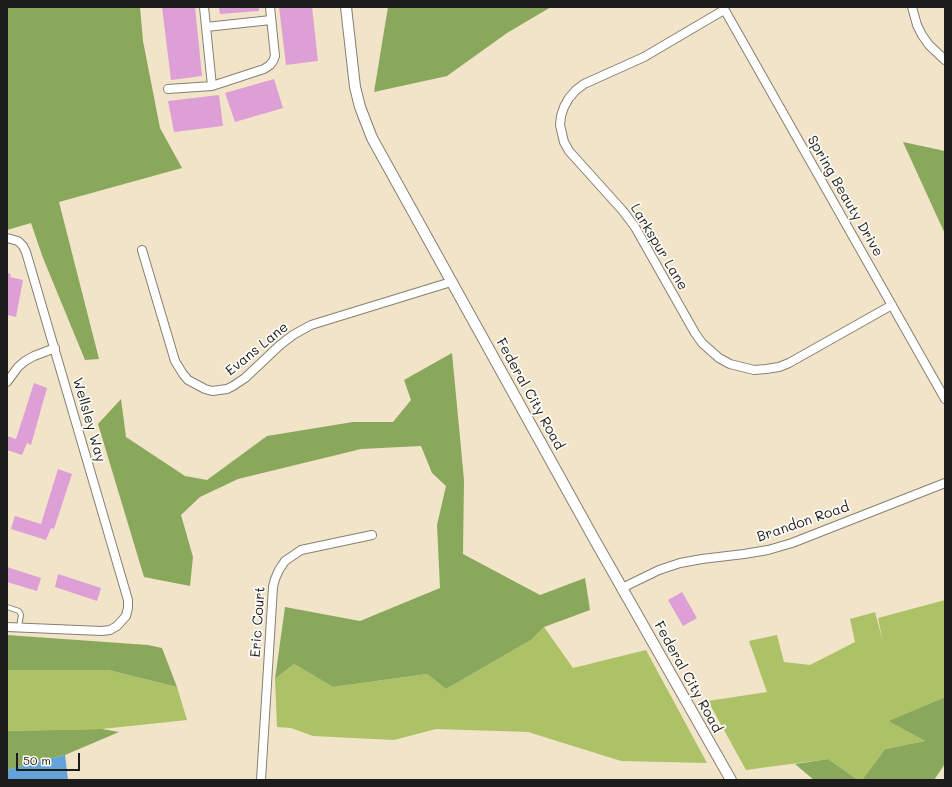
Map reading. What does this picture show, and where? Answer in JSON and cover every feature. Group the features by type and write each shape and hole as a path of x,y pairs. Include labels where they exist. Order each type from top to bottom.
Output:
{"street":[{"path":"204,7 212,86"},
{"path":"168,89 212,86 264,69 273,61 275,56 270,7"},
{"name":"Federal City Road","path":"346,7 355,87 365,122 372,138 622,588 731,780"},
{"path":"912,7 917,25 922,35 929,45 945,60"},
{"name":"Larkspur Lane","path":"723,8 644,57 584,84 576,90 569,98 561,116 561,134 569,151 623,211 635,227 702,343 719,358 730,364 754,370 778,367 789,363 892,305"},
{"name":"Spring Beauty Drive","path":"723,8 945,399"},
{"path":"206,27 272,20"},
{"name":"Wellsley Way","path":"7,238 18,241 26,252 128,600 128,608 123,620 110,630 19,628"},
{"name":"Evans Lane","path":"142,250 175,361 188,380 212,391 227,389 245,378 268,355 293,335 311,325 451,282"},
{"path":"8,378 25,360 55,348"},
{"name":"Brandon Road","path":"622,588 659,570 680,563 768,550 792,543 945,483"},
{"name":"Eric Court","path":"262,780 273,587 279,570 285,561 301,550 372,535"},
{"path":"7,627 19,628"}],"lane":[{"path":"7,607 19,611 21,615 19,628"}],"green space":[{"path":"7,7 140,7 143,41 160,128 182,168 59,202 99,359 85,360 43,258 31,223 7,230"},
{"path":"388,7 551,7 507,33 447,76 374,92"},
{"path":"903,142 945,151 945,234"},
{"path":"452,353 464,480 463,554 540,595 585,578 590,610 544,627 531,640 446,689 427,674 333,687 294,664 275,679 285,607 360,621 440,588 437,525 446,486 432,473 421,446 361,449 238,479 200,497 181,515 193,557 190,586 144,577 98,424 121,399 126,437 185,476 207,480 267,436 353,422 393,422 411,400 404,380"},
{"path":"945,600 945,697 888,721 925,741 885,749 862,780 858,780 828,759 746,770 708,701 767,692 749,641 777,635 784,662 810,665 855,642 850,619 875,612 883,642 878,618"},
{"path":"544,627 573,668 646,650 707,763 621,761 528,732 436,729 394,740 313,736 291,728 277,727 275,679 294,664 333,687 427,674 446,689 531,640"},
{"path":"7,635 148,645 162,648 177,687 108,670 7,670"},
{"path":"7,670 108,670 177,687 187,720 102,729 7,731"},
{"path":"945,697 945,764 934,780 862,780 885,749 925,741 888,721"},
{"path":"102,729 119,732 65,755 7,770 7,731"},
{"path":"828,759 858,780 814,780 795,764"}],"water":[{"path":"65,755 68,780 7,780 7,770"}],"building":[{"path":"162,7 195,7 202,76 171,80"},
{"path":"219,7 259,7 259,11 220,14"},
{"path":"279,7 312,7 318,61 286,65"},
{"path":"274,79 283,108 235,122 225,93"},
{"path":"219,95 223,126 174,132 168,101"},
{"path":"7,273 11,274 10,277 23,280 16,317 7,315"},
{"path":"34,383 47,388 31,445 27,443 22,455 7,450 7,436 16,439"},
{"path":"58,469 72,474 54,529 51,528 46,540 11,529 15,516 41,524"},
{"path":"7,567 41,578 37,591 7,582"},
{"path":"58,574 101,588 97,601 55,587"},
{"path":"682,592 697,618 683,626 668,600"}]}
